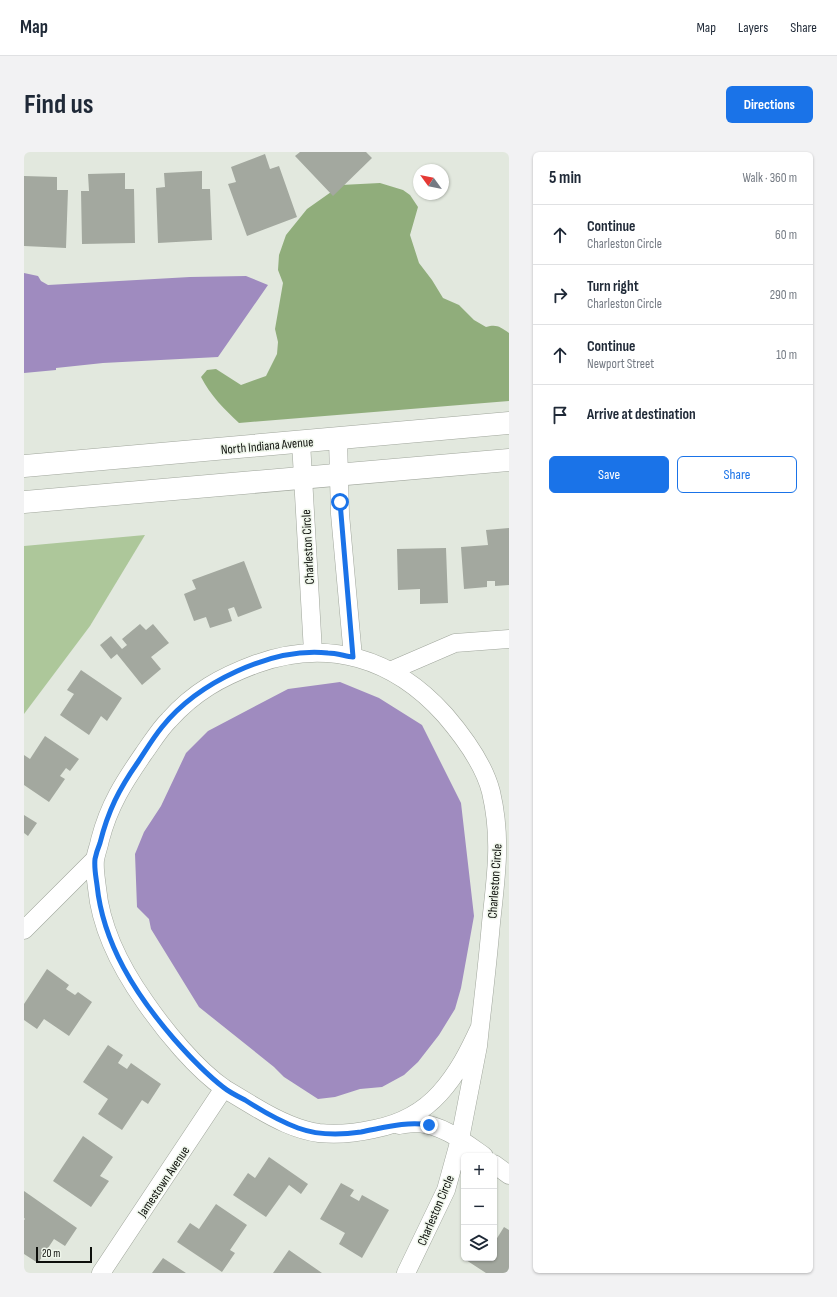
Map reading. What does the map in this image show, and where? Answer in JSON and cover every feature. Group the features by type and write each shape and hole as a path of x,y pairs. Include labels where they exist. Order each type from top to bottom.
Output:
{"main road":[{"name":"North Indiana Avenue","path":"24,466 509,423"},
{"path":"24,502 509,460"}],"street":[{"path":"338,438 340,514 353,657"},
{"name":"Charleston Circle","path":"300,442 313,652"},
{"path":"390,671 455,643 509,639"},
{"name":"Charleston Circle","path":"406,1273 446,1190 460,1139 478,1046 498,861 496,819 489,786 477,761 454,725 435,704 415,686 390,671 370,662 353,657 327,652 295,653 280,656 239,670 216,681 196,694 177,710 162,727 121,786 107,817 95,859 98,904 106,930 117,956 132,984 155,1017 202,1069 224,1088 275,1118 300,1129 319,1133 343,1134 388,1126 418,1113 438,1095 454,1077 468,1054 480,1027"},
{"path":"24,930 95,859"},
{"name":"Jamestown Avenue","path":"101,1273 224,1088"},
{"path":"388,1126 417,1123 429,1125 460,1139 480,1153"},
{"path":"497,1166 509,1174"}],"green space":[{"path":"380,183 403,190 410,195 418,207 410,235 419,263 443,298 459,305 474,320 486,327 498,327 509,333 509,401 239,423 213,396 201,377 207,370 216,369 241,385 266,376 277,354 278,342 275,329 283,283 278,270 279,255 286,235 307,209 341,185"},
{"path":"145,535 90,626 24,714 24,546"}],"shaded area":[{"path":"24,273 38,276 41,281 48,285 190,277 246,276 268,285 218,357 103,363 24,373"},
{"path":"340,682 379,698 422,725 461,803 474,916 461,988 455,1009 439,1035 418,1062 404,1075 382,1087 360,1089 335,1097 318,1099 284,1077 274,1067 199,1007 151,929 149,919 137,907 135,854 144,832 161,806 186,753 208,731 288,689"}],"building":[{"path":"300,152 366,152 372,158 333,196 295,156"},
{"path":"265,154 270,169 279,166 297,217 247,236 228,184 236,182 231,167"},
{"path":"202,171 202,189 210,189 212,240 158,243 156,188 165,187 164,173"},
{"path":"125,173 125,189 134,189 135,243 82,244 81,191 89,191 88,174"},
{"path":"24,176 57,177 57,190 68,190 66,248 24,246"},
{"path":"509,528 509,585 495,586 495,581 487,581 487,587 464,589 461,547 488,545 486,530"},
{"path":"446,548 448,603 420,604 420,589 398,590 397,549"},
{"path":"244,561 262,608 238,617 234,607 228,609 232,621 210,628 206,617 194,621 184,594 196,589 192,580"},
{"path":"140,624 146,630 153,624 169,643 151,657 161,669 142,685 117,654 111,659 100,645 111,636 122,649 127,645 122,639"},
{"path":"81,670 122,698 107,721 101,716 89,735 60,715 74,694 67,690"},
{"path":"45,736 79,759 70,771 66,768 60,776 65,779 49,802 24,785 24,755 30,759"},
{"path":"24,815 37,823 28,836 24,833"},
{"path":"47,969 69,985 66,989 75,995 78,992 92,1002 69,1036 44,1019 37,1029 24,1020 24,1004"},
{"path":"108,1045 123,1055 118,1063 127,1069 131,1063 161,1084 148,1104 142,1100 122,1130 98,1114 108,1099 83,1082"},
{"path":"83,1136 113,1157 100,1176 109,1181 91,1207 53,1181"},
{"path":"269,1157 308,1184 301,1194 289,1185 266,1217 233,1195 248,1173 255,1178"},
{"path":"341,1183 354,1190 350,1196 359,1201 362,1195 389,1210 362,1258 339,1244 345,1233 320,1219"},
{"path":"24,1191 77,1228 65,1246 54,1239 38,1263 24,1254"},
{"path":"216,1204 247,1225 230,1250 235,1253 222,1272 177,1242 190,1223 199,1229"},
{"path":"504,1227 509,1230 509,1273 486,1273 468,1261 497,1261 497,1238"},
{"path":"289,1250 322,1273 273,1273"},
{"path":"163,1258 186,1273 152,1273"}],"route":[{"path":"340,502 353,657 327,652 295,653 280,656 239,670 216,681 196,694 177,710 162,727 121,786 109,812 95,859 98,904 106,930 117,956 132,984 155,1017 181,1047 202,1069 224,1088 275,1118 300,1129 319,1133 343,1134 388,1126 417,1123 429,1125"}]}
